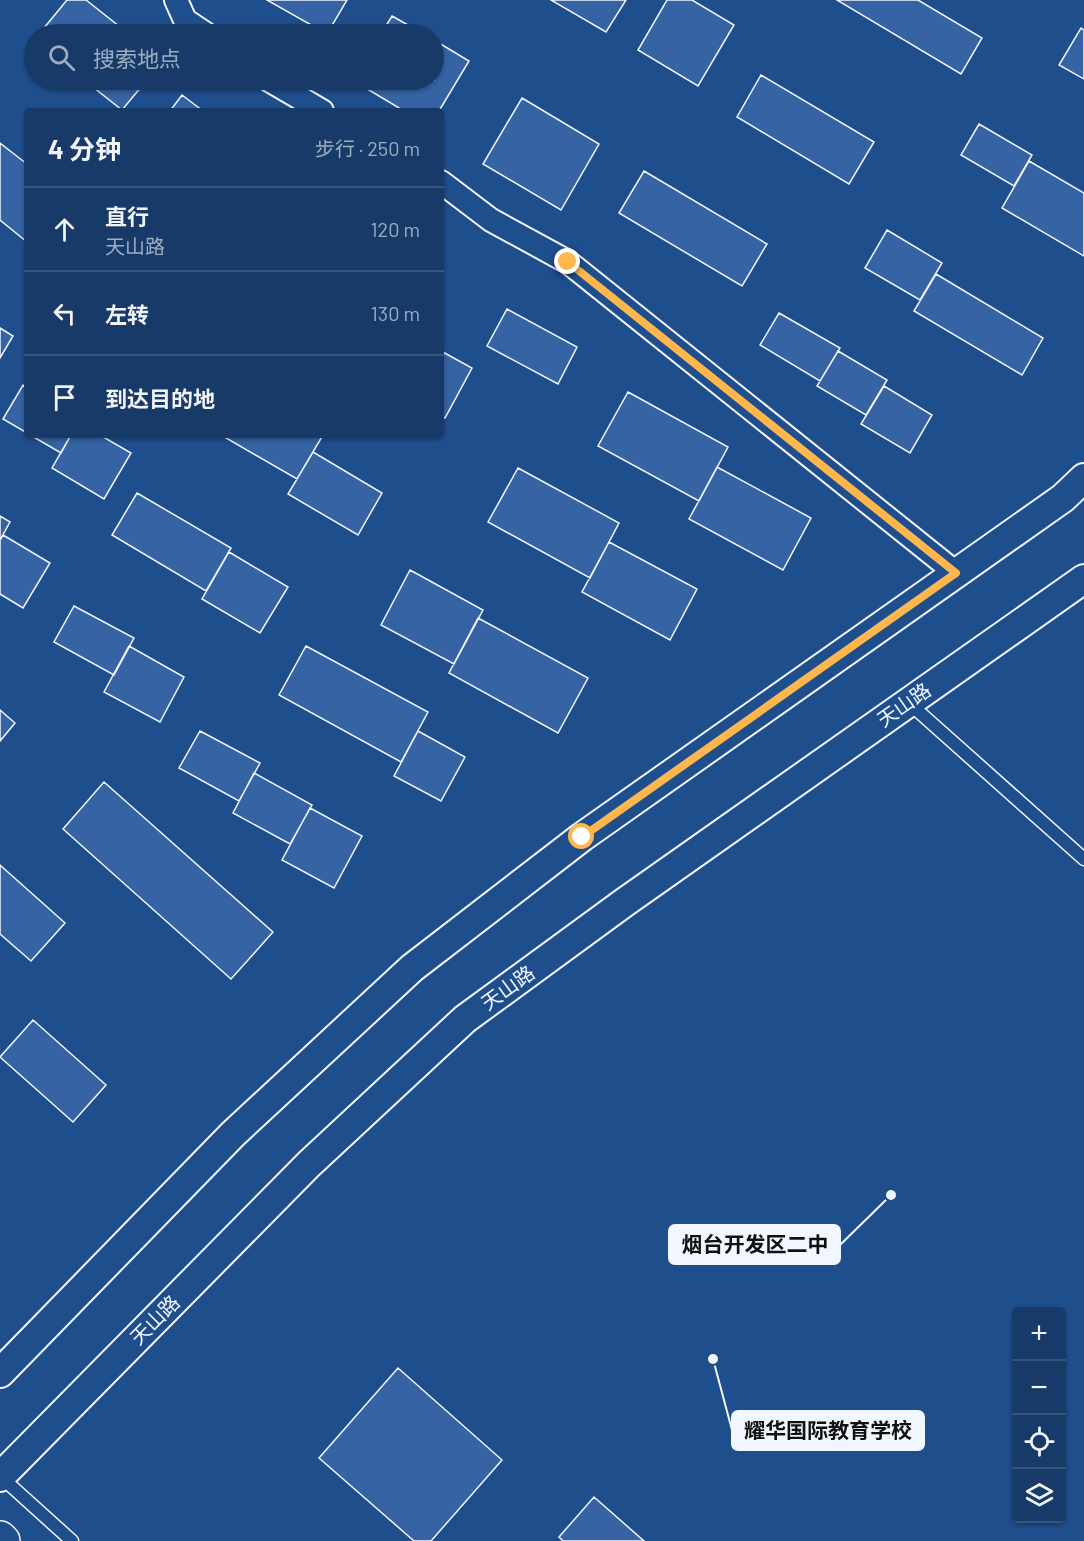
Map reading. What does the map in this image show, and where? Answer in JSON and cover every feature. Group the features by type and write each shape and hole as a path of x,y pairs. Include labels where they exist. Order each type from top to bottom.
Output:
{"main road":[{"path":"0,1538 3,1541"}],"street":[{"path":"176,0 185,20 191,24"},
{"path":"286,90 317,108"},
{"path":"444,184 491,220 568,262 956,573"},
{"path":"0,1373 232,1134 412,968 582,837 1063,498 1084,478"},
{"name":"天山路","path":"0,1476 309,1164 465,1019 625,902 1084,579"}],"lane":[{"path":"908,702 1084,859"},
{"path":"0,1476 72,1541"}],"building":[{"path":"67,0 86,0 116,24 47,24"},
{"path":"267,0 347,0 333,24 309,24"},
{"path":"551,0 626,0 606,32"},
{"path":"667,0 692,0 734,25 698,86 638,50"},
{"path":"837,0 918,0 982,38 961,74"},
{"path":"392,16 406,24 387,24"},
{"path":"1081,28 1084,30 1084,79 1059,65"},
{"path":"444,46 469,61 441,108 399,108 369,90 444,90"},
{"path":"761,75 874,142 849,184 737,117"},
{"path":"97,90 139,90 124,108 119,108"},
{"path":"182,95 199,108 172,108"},
{"path":"522,98 599,144 561,210 483,164"},
{"path":"979,124 1032,155 1014,186 961,155"},
{"path":"0,143 24,162 24,240 0,220"},
{"path":"1029,161 1084,193 1084,256 1002,208"},
{"path":"644,171 767,244 742,286 619,213"},
{"path":"887,230 942,263 920,300 865,268"},
{"path":"936,274 1043,338 1022,375 914,311"},
{"path":"507,309 577,347 558,384 487,346"},
{"path":"779,313 840,348 820,381 760,345"},
{"path":"0,328 13,336 0,358"},
{"path":"838,351 887,380 866,415 817,386"},
{"path":"444,353 472,368 444,418"},
{"path":"23,385 24,431 3,419"},
{"path":"884,386 932,415 910,453 861,424"},
{"path":"628,392 728,447 699,501 598,446"},
{"path":"35,438 69,438 61,453"},
{"path":"69,438 105,438 131,453 104,499 52,468"},
{"path":"226,438 321,438 297,479"},
{"path":"313,452 382,493 358,535 288,494"},
{"path":"717,467 811,518 783,570 689,519"},
{"path":"518,468 619,523 590,578 488,522"},
{"path":"137,493 231,548 206,591 112,535"},
{"path":"0,516 10,522 0,540"},
{"path":"3,535 50,563 23,608 0,594 0,540"},
{"path":"609,542 697,589 670,640 582,592"},
{"path":"229,552 288,587 260,633 202,599"},
{"path":"410,570 483,610 454,664 381,625"},
{"path":"74,606 134,638 114,675 54,642"},
{"path":"478,618 588,678 558,733 449,673"},
{"path":"129,646 184,677 160,722 104,692"},
{"path":"306,646 428,712 401,762 279,695"},
{"path":"0,710 15,723 0,741"},
{"path":"200,731 260,763 239,801 179,768"},
{"path":"418,731 465,757 441,801 394,776"},
{"path":"254,773 312,805 290,844 233,813"},
{"path":"104,782 273,932 231,979 63,829"},
{"path":"310,808 362,836 334,888 282,860"},
{"path":"0,865 65,923 31,961 0,934"},
{"path":"33,1020 106,1085 73,1122 0,1057"},
{"path":"398,1368 502,1460 431,1541 414,1541 319,1458"},
{"path":"594,1497 644,1541 563,1541 559,1537"}],"place":[{"name":"烟台开发区二中","path":"891,1195"},
{"name":"耀华国际教育学校","path":"713,1359"}],"route":[{"path":"568,262 956,573 582,837"}]}
